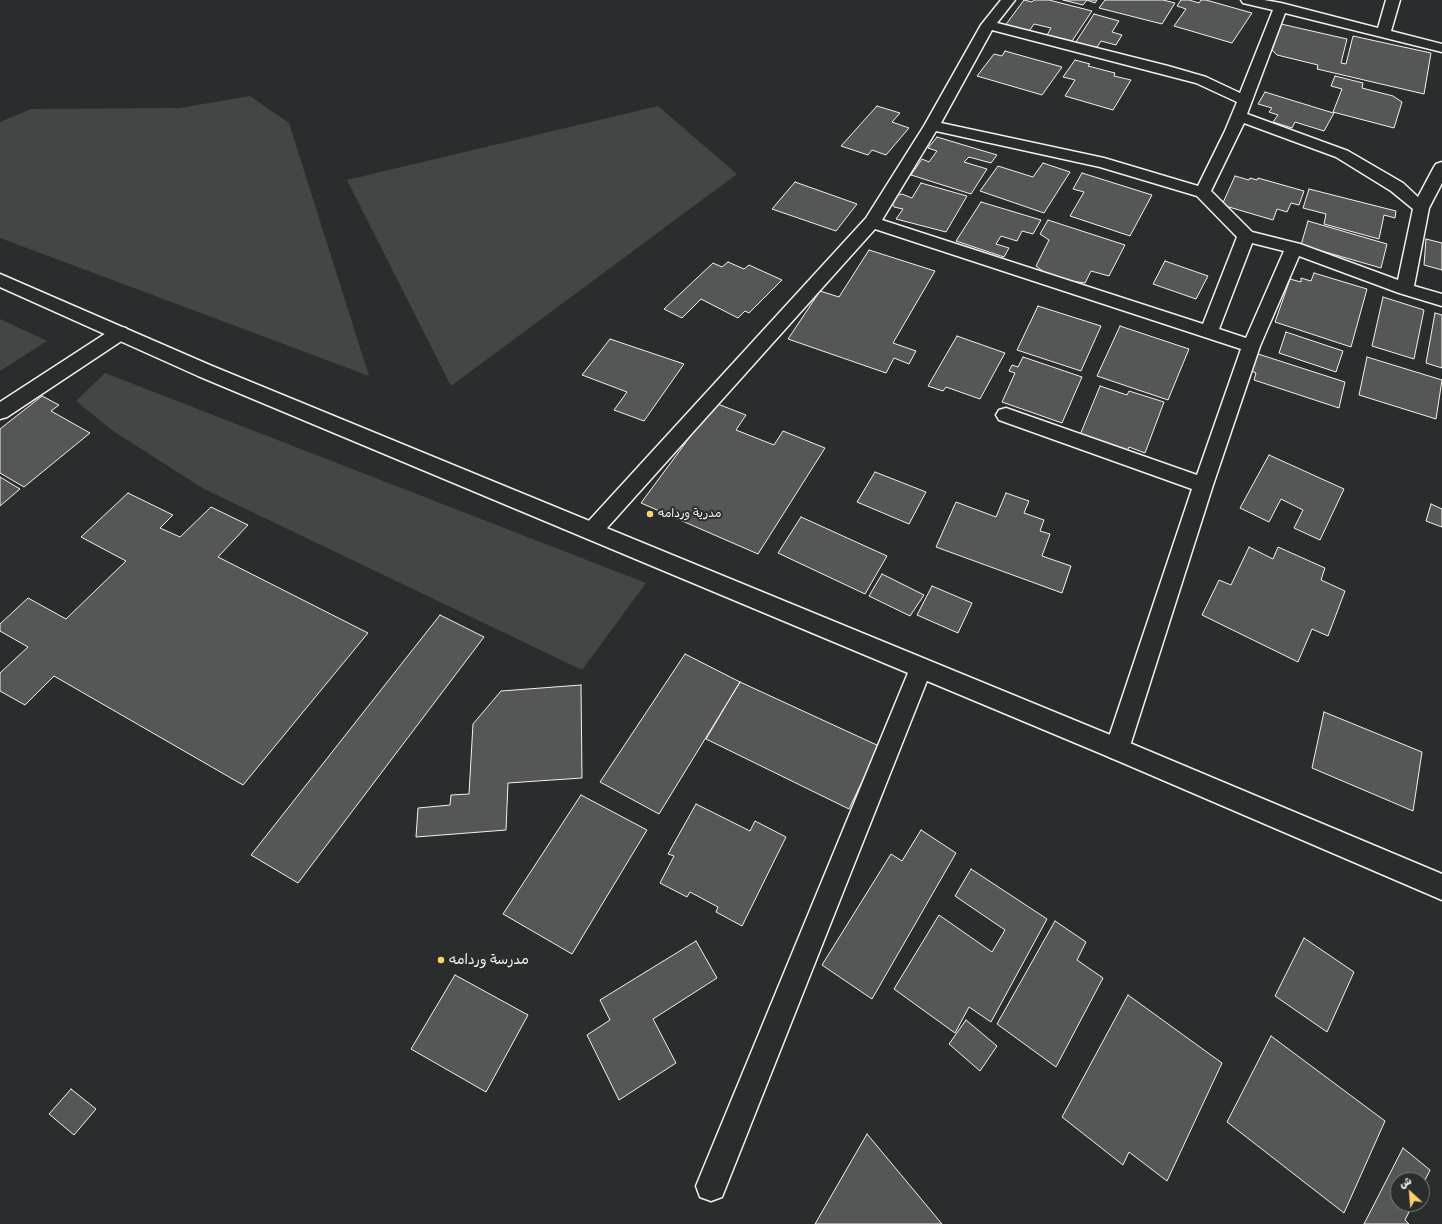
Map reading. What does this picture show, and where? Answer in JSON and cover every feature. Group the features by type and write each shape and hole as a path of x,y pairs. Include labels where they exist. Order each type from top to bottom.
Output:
{"street":[{"path":"592,531 872,222 932,126 988,25 1008,0"},
{"path":"1248,0 1442,48"},
{"path":"1384,33 1393,0"},
{"path":"1203,192 1238,116 1281,7"},
{"path":"988,25 1201,80 1244,100"},
{"path":"1238,116 1342,154 1398,187 1421,208"},
{"path":"932,126 1104,162 1145,176 1203,192 1246,236 1294,248 1405,289 1442,300"},
{"path":"1405,289 1421,208 1442,167"},
{"path":"872,222 1251,346"},
{"path":"1208,333 1246,236"},
{"path":"1117,749 1203,485 1251,346 1294,248"},
{"path":"0,280 205,371 1117,749 1442,887"},
{"path":"0,412 120,333"},
{"path":"1006,415 1203,485"},
{"path":"711,1186 921,668"}],"shaded area":[{"path":"250,96 289,123 369,376 0,238 0,122 31,109 180,108"},
{"path":"658,106 737,174 451,386 347,180"},
{"path":"0,319 47,341 0,371"},
{"path":"105,373 646,583 582,670 204,489 113,431 76,401"}],"building":[{"path":"1024,0 1032,2 1034,0 1049,0 1092,11 1072,41 1047,35 1051,28 1034,24 1028,33 1004,27"},
{"path":"1063,0 1087,0 1083,5"},
{"path":"1087,0 1097,0 1095,3"},
{"path":"1105,0 1163,0 1175,3 1162,24 1099,8"},
{"path":"1181,0 1189,0 1199,3 1201,0 1206,0 1252,13 1232,43 1174,26 1186,9 1177,6"},
{"path":"1094,14 1119,21 1112,32 1122,35 1116,45 1101,41 1095,50 1074,45"},
{"path":"1281,24 1347,39 1341,63 1346,64 1353,36 1431,53 1424,94 1317,69 1318,65 1277,55 1272,50"},
{"path":"1005,51 1062,67 1042,95 977,76 994,54 1002,56"},
{"path":"1075,60 1090,64 1088,66 1115,73 1114,76 1131,80 1113,110 1065,96 1075,80 1063,77"},
{"path":"1335,76 1363,83 1362,88 1393,96 1402,102 1394,128 1333,112 1342,89 1331,86"},
{"path":"1265,92 1334,113 1324,131 1295,122 1292,128 1273,122 1278,115 1269,112 1272,108 1258,104"},
{"path":"877,106 900,113 892,122 909,128 886,155 872,150 868,155 841,146"},
{"path":"937,137 997,155 991,163 969,157 964,162 987,169 971,194 911,175 922,159 929,162 937,151 928,148"},
{"path":"1043,163 1070,172 1044,213 980,191 998,166 1033,177"},
{"path":"1082,173 1152,195 1130,236 1070,216 1084,192 1073,189"},
{"path":"1235,176 1249,180 1250,178 1257,180 1258,178 1304,191 1299,205 1291,203 1287,212 1277,209 1273,220 1222,205"},
{"path":"795,182 857,204 836,231 772,209"},
{"path":"921,183 967,196 946,232 896,219 903,209 894,207 892,203 896,196 902,194 912,198"},
{"path":"1309,189 1396,211 1395,218 1384,215 1379,239 1324,224 1326,214 1303,208"},
{"path":"981,202 1041,220 1033,234 1022,231 1017,241 1001,236 996,244 1009,248 1004,257 956,241"},
{"path":"1048,220 1125,245 1109,276 1091,271 1085,283 1065,280 1048,275 1036,266 1049,240 1040,234"},
{"path":"1308,221 1387,244 1381,268 1301,245"},
{"path":"1426,239 1442,243 1442,270 1424,265"},
{"path":"869,250 935,271 893,343 916,351 909,364 894,358 886,373 788,339 820,291 839,297"},
{"path":"1165,261 1208,276 1196,299 1153,284"},
{"path":"728,262 744,269 749,265 782,280 749,313 745,311 738,318 701,299 682,318 664,309 713,263 722,267"},
{"path":"1314,273 1367,289 1351,347 1275,322 1290,279 1301,282 1301,278 1311,281"},
{"path":"1383,297 1424,310 1414,359 1372,346"},
{"path":"1038,306 1101,326 1081,371 1017,350"},
{"path":"1435,313 1442,315 1442,368 1426,363"},
{"path":"1120,326 1189,349 1168,400 1097,376"},
{"path":"1286,332 1343,351 1336,372 1279,353"},
{"path":"957,336 1005,353 980,399 946,387 943,391 928,386"},
{"path":"610,339 684,364 644,421 614,410 627,392 582,375"},
{"path":"1255,353 1345,382 1339,408 1254,380 1256,373 1249,370"},
{"path":"1023,357 1082,377 1062,423 1002,402 1015,373 1009,371 1012,365 1018,367"},
{"path":"1367,357 1442,380 1436,419 1359,395"},
{"path":"1100,386 1127,395 1129,391 1164,402 1145,453 1129,447 1127,451 1080,435"},
{"path":"42,396 59,405 51,411 90,433 24,487 0,473 0,429"},
{"path":"715,403 746,415 736,430 774,445 783,431 825,448 758,554 641,503"},
{"path":"1269,455 1344,489 1320,540 1294,528 1303,510 1281,499 1269,522 1240,508"},
{"path":"875,472 926,492 909,524 857,502"},
{"path":"0,477 20,489 0,506"},
{"path":"128,493 173,515 160,528 180,537 211,507 248,525 218,557 368,633 243,785 54,676 25,705 0,691 0,673 28,647 0,631 0,624 28,598 66,619 126,561 81,537"},
{"path":"1006,493 1029,501 1024,513 1044,520 1040,531 1050,534 1042,556 1071,566 1062,593 936,547 956,502 996,517"},
{"path":"1431,504 1442,509 1442,527 1426,521"},
{"path":"801,517 887,556 865,594 778,553"},
{"path":"1249,547 1273,559 1278,547 1325,568 1321,580 1345,591 1328,636 1312,629 1298,662 1202,615 1219,580 1231,585"},
{"path":"882,574 924,595 910,616 869,596"},
{"path":"932,586 972,603 958,633 917,615"},
{"path":"440,615 484,637 298,883 251,855"},
{"path":"685,654 740,682 659,814 600,782"},
{"path":"740,682 879,746 849,809 706,739"},
{"path":"581,685 582,778 508,783 506,830 416,837 418,808 450,805 451,795 469,794 473,724 501,691"},
{"path":"1324,712 1422,752 1413,811 1312,768"},
{"path":"581,795 647,830 572,954 503,914"},
{"path":"696,804 750,831 755,821 786,837 742,926 716,912 718,907 690,892 687,897 660,883 674,856 668,854"},
{"path":"921,830 956,853 872,999 822,965 891,854 902,861"},
{"path":"971,869 1047,919 991,1022 969,1007 955,1033 894,989 939,915 992,952 1005,930 955,896"},
{"path":"1055,921 1086,942 1077,960 1103,978 1056,1067 997,1024"},
{"path":"1304,938 1354,972 1327,1032 1275,996"},
{"path":"696,941 717,978 653,1019 676,1063 619,1100 587,1035 610,1020 600,1000"},
{"path":"455,975 528,1015 486,1092 411,1049"},
{"path":"1128,995 1222,1063 1167,1181 1129,1152 1123,1165 1062,1117"},
{"path":"966,1020 997,1046 980,1071 949,1044"},
{"path":"1271,1036 1385,1121 1344,1213 1227,1122"},
{"path":"71,1089 96,1109 74,1135 49,1114"},
{"path":"867,1134 942,1224 815,1224"},
{"path":"1403,1148 1430,1170 1429,1172 1391,1172"},
{"path":"1390,1173 1390,1212 1409,1212 1405,1220 1409,1224 1364,1224"}],"place":[{"name":"مدرية وردامه","path":"650,514"},
{"name":"مدرسة وردامه","path":"441,960"}]}
